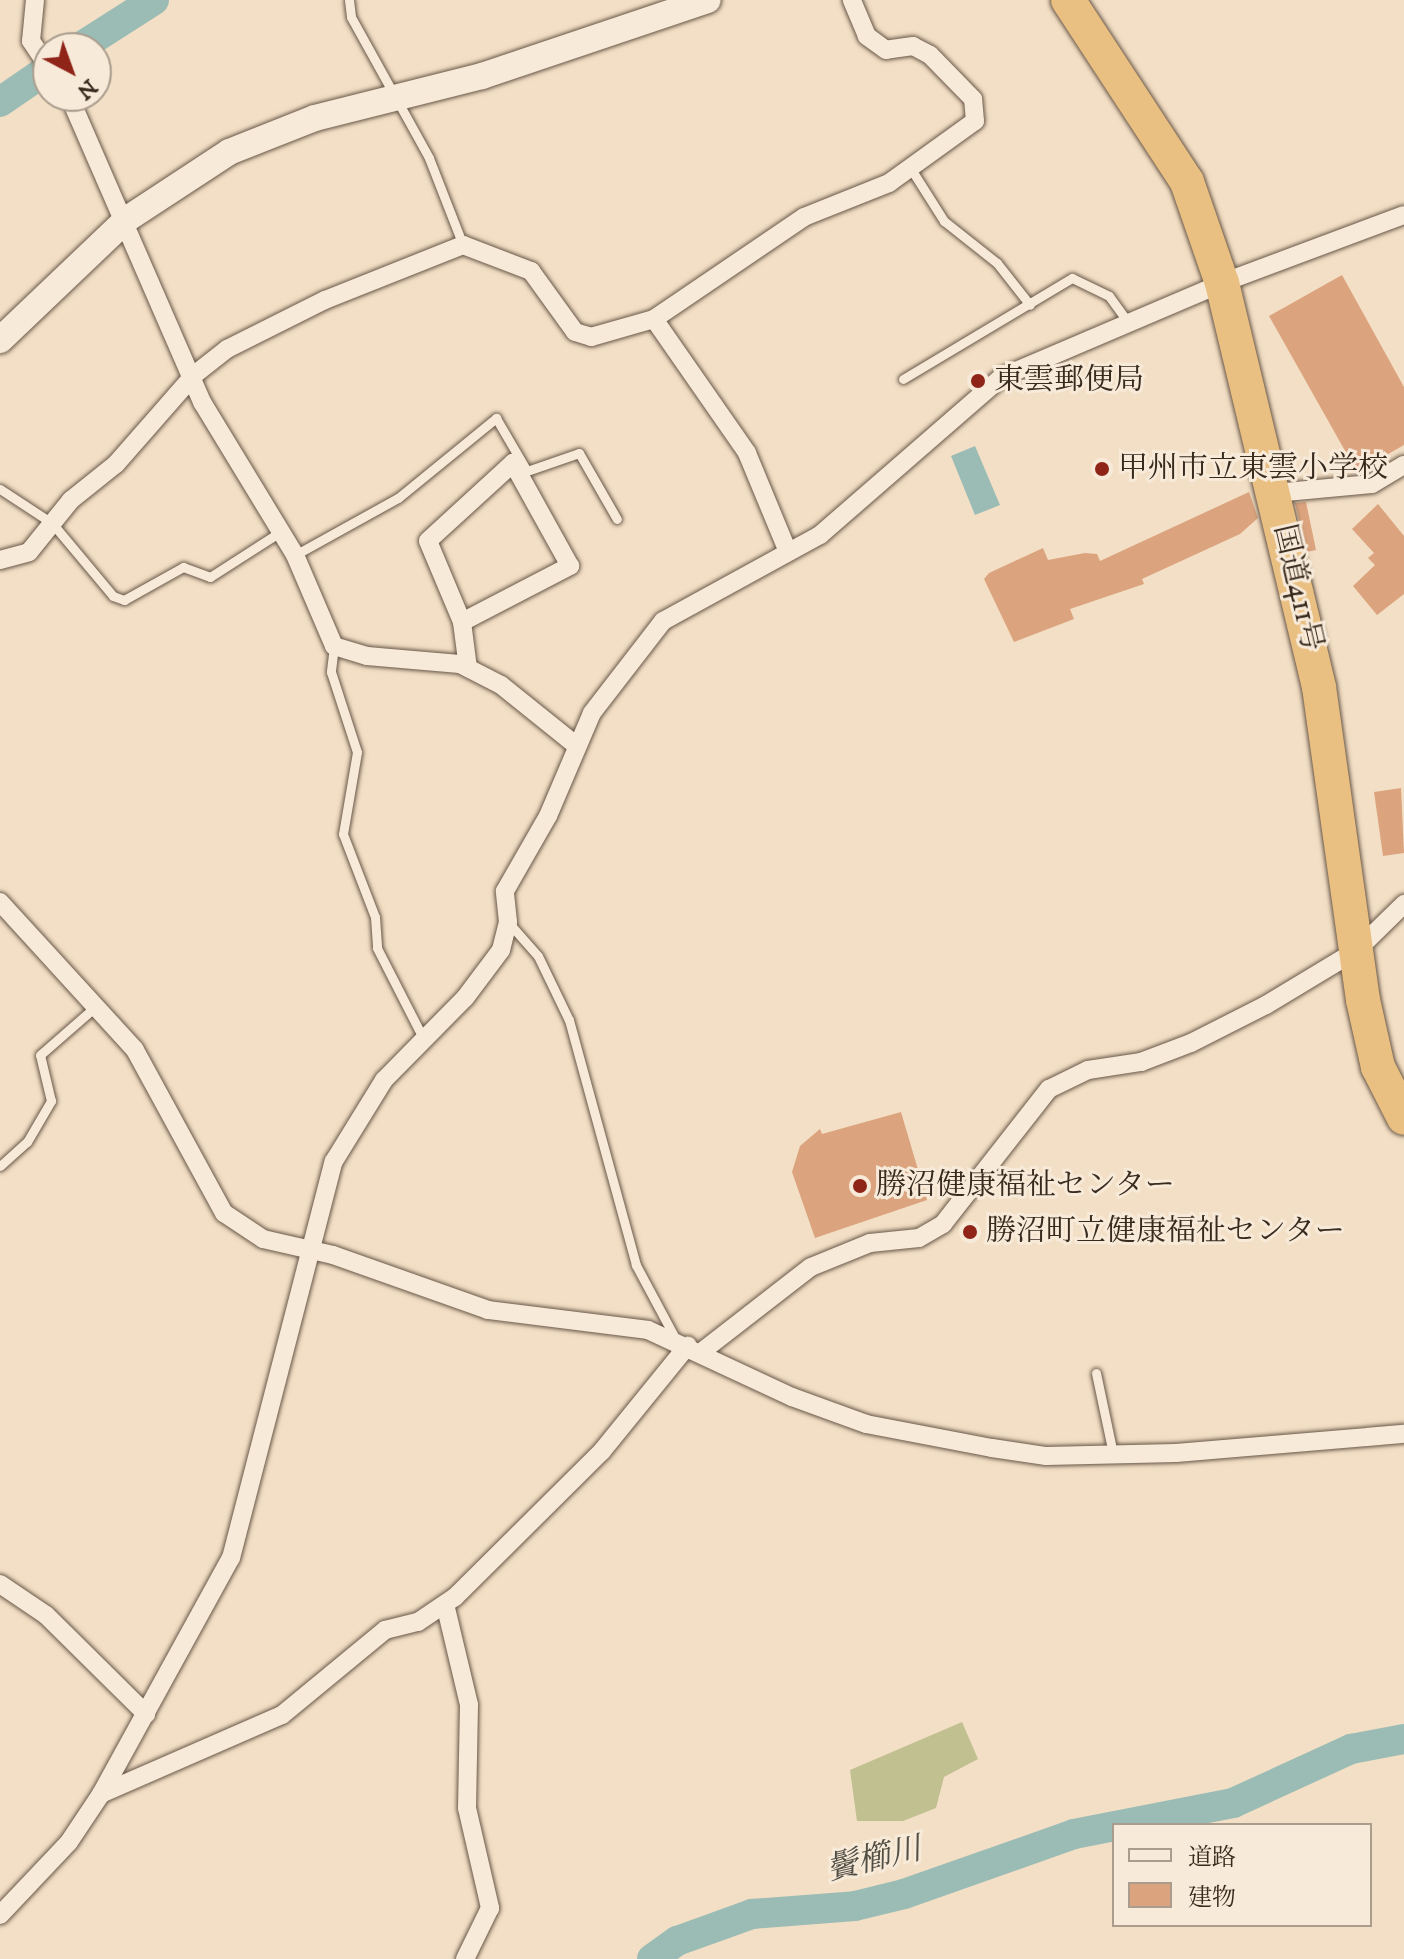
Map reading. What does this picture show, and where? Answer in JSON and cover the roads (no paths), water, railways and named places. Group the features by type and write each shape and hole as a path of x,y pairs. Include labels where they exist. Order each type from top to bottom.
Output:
{"highway":[{"name":"国道411号","path":"1068,0 1187,182 1222,283 1275,493 1319,687 1357,950 1378,1067 1404,1118"}],"street":[{"path":"32,42 35,0"},
{"path":"0,340 127,219 229,152 315,118 482,76 708,0"},
{"path":"0,560 29,552 52,523 142,439 194,375 227,349 325,300 463,245 531,271 575,332 591,337 654,319 804,217 911,169 968,132 977,110 930,55 913,46 886,50 867,36 852,0"},
{"path":"77,112 127,219 194,375 202,402 295,555 334,646 468,668 501,685 577,746"},
{"path":"0,1915 69,1842 101,1794 231,1558 334,1161 384,1080 465,998 501,950 508,922 505,891 548,816 592,713 663,621 788,552 847,515 1002,377 1127,321 1404,215"},
{"path":"654,319 747,453 788,552"},
{"path":"462,622 570,566 513,463 428,541 462,622 468,668"},
{"path":"1275,493 1372,484 1404,465"},
{"path":"0,902 135,1050 224,1213 263,1239 310,1250 488,1310 648,1330 866,1424 1046,1456 1404,1434"},
{"path":"101,1794 282,1715 385,1630 418,1622 445,1604 602,1451 688,1346 811,1267 870,1243 919,1238 943,1224 1049,1089 1088,1070 1141,1062 1191,1043 1357,950 1404,904"},
{"path":"0,1584 46,1615 146,1714"},
{"path":"445,1604 469,1705 467,1808 490,1908 465,1959"}],"lane":[{"path":"349,0 351,17 397,96 463,245"},
{"path":"911,169 944,221 997,263 1030,305"},
{"path":"903,379 1072,278 1109,296 1127,321"},
{"path":"295,555 398,498 496,418 527,471 579,453 617,519"},
{"path":"0,489 52,523 113,596 124,600 183,567 210,577 280,532"},
{"path":"334,646 331,672 357,752 343,834 375,917 377,948 423,1038"},
{"path":"508,922 538,956 569,1020 636,1265 688,1346"},
{"path":"0,1166 27,1142 51,1101 40,1055 95,1007"},
{"path":"1096,1373 1113,1454"}],"water":[{"path":"975,446 1000,505 975,515 951,456"}],"waterway":[{"path":"104,32 154,0"},
{"path":"0,102 32,80"},
{"name":"鬢櫛川","path":"1130,1823 1233,1803 1351,1749 1404,1739"},
{"name":"鬢櫛川","path":"652,1959 677,1941 752,1914 855,1906 904,1894 1074,1834 1112,1827"}],"place":[{"name":"東雲郵便局","path":"978,381"},
{"name":"甲州市立東雲小学校","path":"1102,469"},
{"name":"勝沼健康福祉センター","path":"860,1186"},
{"name":"勝沼町立健康福祉センター","path":"970,1232"}]}
